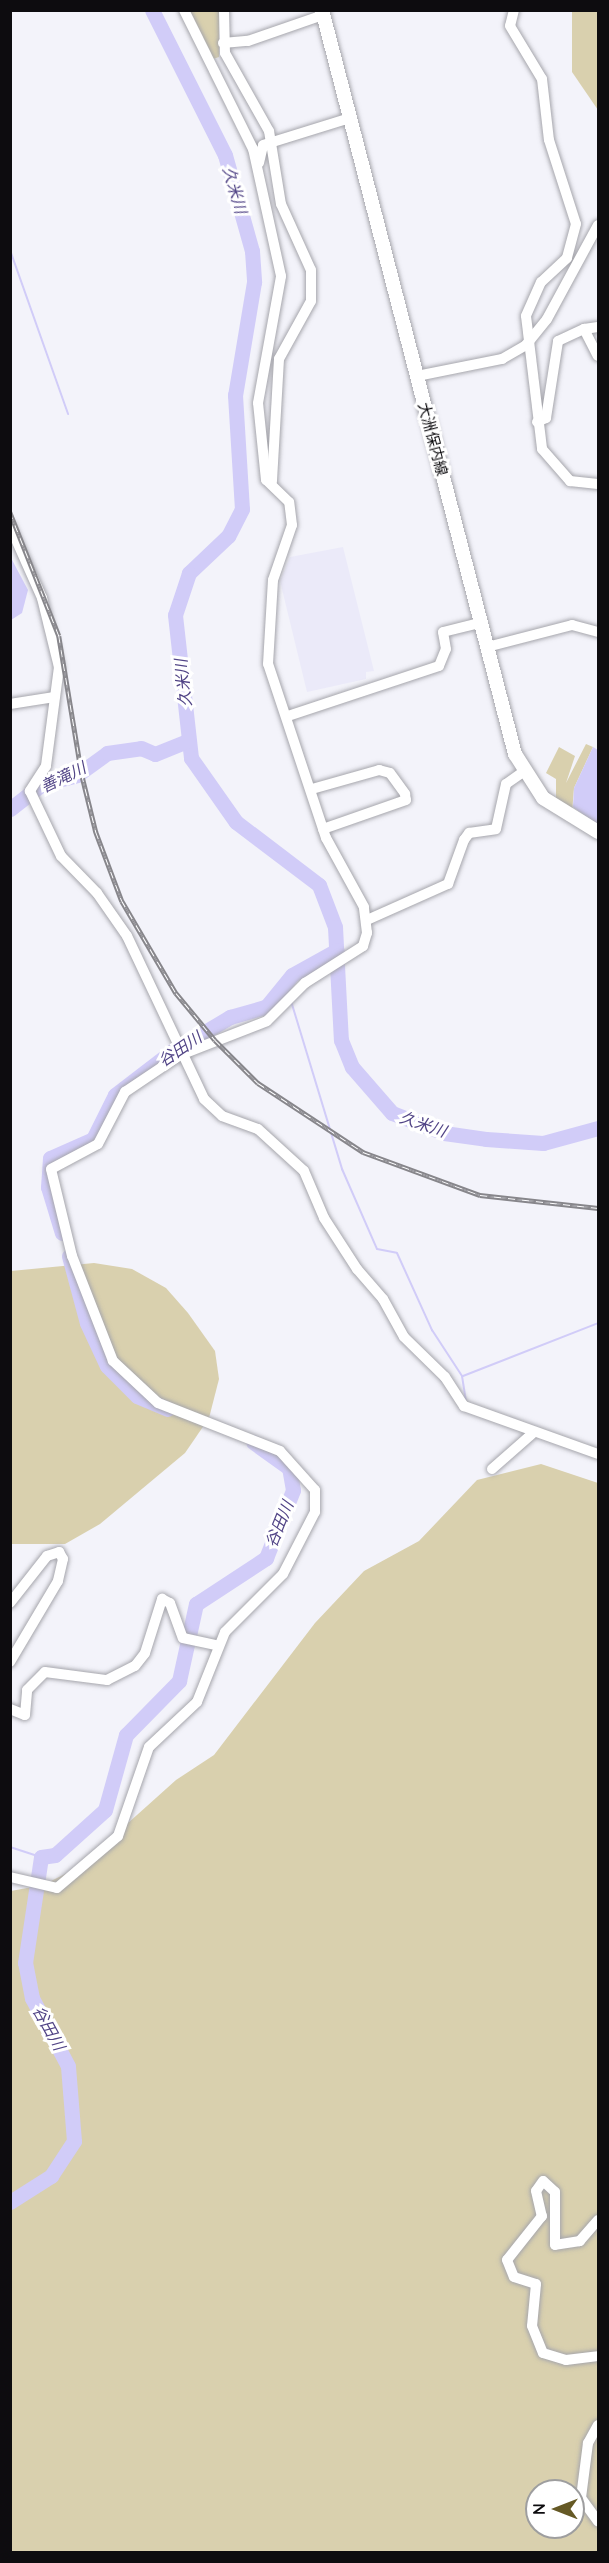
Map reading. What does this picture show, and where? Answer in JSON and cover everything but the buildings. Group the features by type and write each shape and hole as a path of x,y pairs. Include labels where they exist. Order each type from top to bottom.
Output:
{"main road":[{"name":"大洲保内線","path":"322,13 480,623 523,772 543,798 598,832"}],"street":[{"path":"184,10 245,129 259,176 281,276 259,382 266,480 272,482"},
{"path":"10,1877 57,1888 118,1836 131,1811 140,1764 200,1696 217,1645 283,1574 315,1512 315,1490 280,1451 158,1403 113,1361 72,1256 51,1169 98,1144 125,1092 180,1055 267,1021 314,977 363,946 367,920 323,829 266,650 273,580 292,514 272,482 279,359 311,301 313,285 281,204 272,141 232,71 223,43 224,10"},
{"path":"514,10 510,26 542,79 549,140 576,224 567,258 541,282 530,303 526,345 537,422 542,449 553,467 580,486 598,484"},
{"path":"223,43 248,41 322,13"},
{"path":"259,176 263,145 350,118"},
{"path":"417,376 502,359 526,345 547,319 598,225"},
{"path":"537,422 546,418 558,341 584,329 598,327"},
{"path":"584,329 598,356"},
{"path":"10,526 50,628 59,667 46,766 30,791 61,856 97,893 127,936 180,1055 212,1110 250,1124 304,1171 324,1218 357,1269 383,1299 404,1337 445,1377 464,1406 532,1434 598,1454"},
{"path":"288,716 439,666 446,649 442,632 480,623"},
{"path":"487,647 572,625 598,632"},
{"path":"10,704 54,697"},
{"path":"312,789 379,770 390,773 405,794 406,800 323,829"},
{"path":"367,920 448,885 464,840 469,833 496,829 506,784 523,772"},
{"path":"492,1469 532,1434"},
{"path":"10,1603 47,1556 59,1552 63,1559 58,1581 10,1662"},
{"path":"10,1709 25,1715 27,1690 45,1672 107,1680 135,1666 145,1653 162,1599 170,1603 183,1638 217,1645"},
{"path":"598,2220 580,2241 555,2245 555,2192 543,2181 536,2191 542,2216 515,2244 507,2269 537,2284 532,2326 543,2353 566,2360 598,2356"},
{"path":"598,2425 588,2443 581,2498 598,2521"}],"shaded area":[{"path":"187,11 219,11 219,57 210,60"},
{"path":"572,11 598,11 598,110 572,72"},
{"path":"343,547 374,671 366,672 366,679 307,692 280,581 290,557"},
{"path":"11,558 28,590 22,613 11,620"},
{"path":"586,744 593,747 574,788 572,813 556,800 556,779 546,773 559,747 575,756 566,783"},
{"path":"593,747 598,750 598,825 573,807 574,788"},
{"path":"94,1263 132,1269 166,1288 188,1313 215,1351 219,1379 209,1418 185,1453 100,1524 65,1544 11,1544 11,1271"},
{"path":"541,1464 598,1483 598,2552 11,2552 11,1891 43,1885 79,1867 176,1780 214,1755 315,1623 364,1571 419,1541 477,1480"}],"waterway":[{"name":"久米川","path":"152,10 225,155 252,251 254,282 235,395 242,509 228,536 189,573 175,615 191,758 236,822 319,885 335,927 341,1040 352,1067 392,1113 444,1133 486,1139 543,1143 598,1128"},
{"path":"10,250 68,414"},
{"name":"善滝川","path":"10,809 42,784 77,775 107,753 141,748 155,754 187,741"},
{"name":"谷田川","path":"62,1233 48,1187 50,1158 93,1139 115,1095 171,1052 230,1017 266,1007 292,975 337,950"},
{"path":"283,988 288,993"},
{"path":"291,1001 342,1169 377,1249 397,1253 432,1330 462,1376 466,1400"},
{"name":"谷田川","path":"69,1256 87,1323 107,1366 137,1396 167,1409"},
{"path":"463,1376 598,1323"},
{"name":"谷田川","path":"10,2202 51,2176 74,2141 68,2066 32,1998 25,1963 41,1857 55,1855 105,1810 126,1735 179,1681 196,1604 266,1558 293,1490 289,1468 253,1442"},
{"path":"10,1847 41,1857"}],"railway":[{"path":"10,512 59,636 82,775 96,832 122,901 176,993 215,1040 258,1083 363,1152 480,1195 598,1208"}]}
